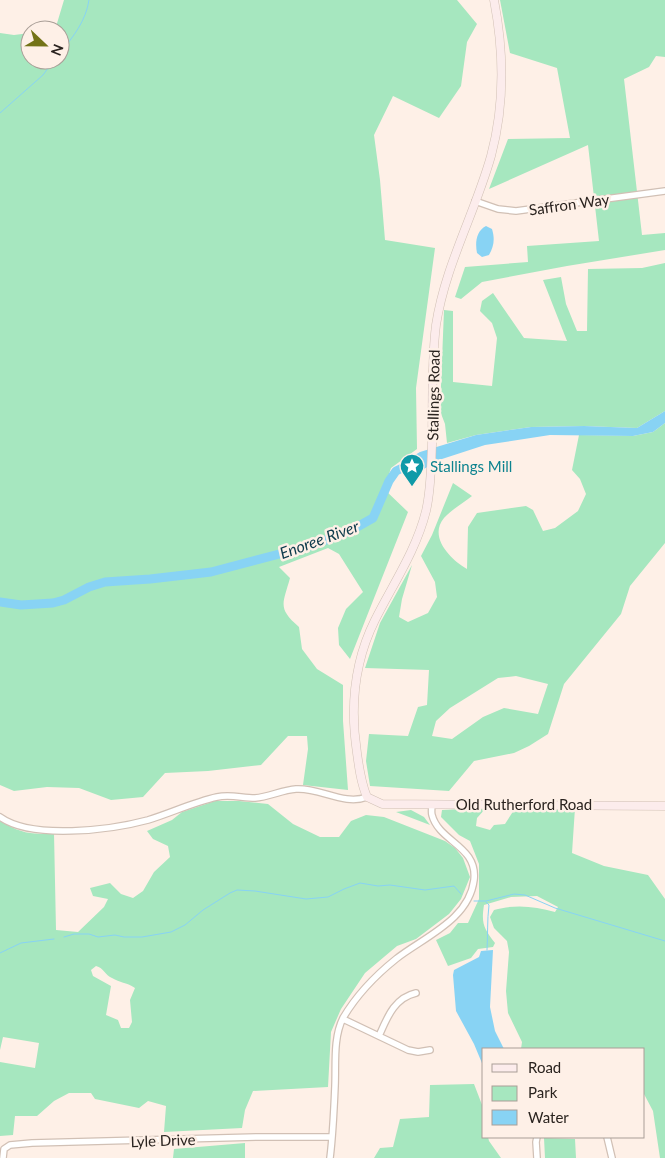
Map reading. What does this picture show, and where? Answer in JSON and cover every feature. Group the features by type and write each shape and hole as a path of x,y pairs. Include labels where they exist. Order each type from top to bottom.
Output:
{"street":[{"name":"Stallings Road","path":"367,797 362,783 355,738 354,702 357,670 369,633 403,568 422,525 426,510 431,475 434,348 440,303 449,269 490,157 500,105 502,53 494,0"},
{"name":"Saffron Way","path":"475,202 498,209 516,211 665,191"},
{"path":"0,817 14,825 29,829 85,829 131,824 218,797 255,798 296,789 360,800 367,797"},
{"name":"Old Rutherford Road","path":"367,797 382,804 665,806"},
{"path":"330,1158 336,1042 343,1019 361,993 374,979 399,957 446,924 460,910 470,892 474,874 470,859 438,826 432,815 432,804"},
{"path":"379,1036 388,1016 396,1005 408,995 416,993"},
{"path":"343,1019 408,1050 418,1052 430,1050"},
{"name":"Lyle Drive","path":"3,1158 3,1151 6,1147 23,1144 256,1137 332,1137"},
{"path":"537,1138 537,1158"},
{"path":"607,1138 612,1158"}],"green space":[{"path":"64,0 457,0 477,24 467,42 461,86 439,118 393,96 374,135 385,240 435,248 416,388 417,449 391,468 384,489 408,512 350,659 339,645 338,628 346,609 363,592 339,554 328,548 279,567 290,578 284,605 287,615 299,627 302,649 317,669 343,685 343,721 348,790 303,785 308,749 307,736 288,736 261,765 208,771 165,773 143,797 111,800 79,788 47,787 14,791 0,785 0,33 20,34 20,70 70,70 70,20 58,20"},
{"path":"500,0 665,0 665,57 656,56 649,67 624,79 642,235 665,233 665,250 482,282 461,299 455,297 465,267 528,262 527,246 599,241 588,145 489,189 508,139 570,138 557,68 510,53"},
{"path":"665,263 665,411 637,428 531,427 476,435 447,443 445,424 440,411 444,310 453,311 453,382 492,386 497,338 492,323 480,311 482,301 493,293 524,338 567,341 543,280 561,277 566,304 577,331 587,331 588,269 642,268"},
{"path":"665,423 665,543 630,586 621,614 564,684 548,734 514,753 474,761 449,791 370,786 366,761 369,734 408,736 418,707 427,705 429,670 365,668 380,623 412,565 399,617 408,622 428,613 437,597 435,582 421,556 432,535 453,483 472,496 444,518 440,525 440,540 448,554 467,569 468,527 477,513 526,506 533,510 543,531 555,528 578,511 586,494 580,479 572,470 579,435 633,436 653,432","holes":["516,676 548,684 538,714 504,708 483,717 452,739 432,736 436,721 450,708 498,678"]},
{"path":"215,801 268,804 293,824 320,837 339,837 351,821 366,815 384,817 445,841 455,848 463,858 470,877 461,899 449,914 416,939 397,946 365,973 341,1009 331,1032 328,1087 253,1091 245,1110 242,1128 164,1132 166,1106 148,1101 139,1108 95,1099 91,1093 69,1093 54,1101 37,1116 15,1116 13,1135 0,1136 0,1062 35,1068 39,1043 3,1037 0,1050 0,821 26,832 38,834 54,833 56,930 78,932 104,907 108,899 93,896 90,888 110,883 121,894 133,898 143,891 154,872 170,857 168,846 153,839 147,831 172,820 182,812","holes":["96,966 110,977 135,988 130,1000 132,1022 129,1028 121,1028 118,1020 106,1015 111,986 93,976 91,970"]},
{"path":"525,807 575,808 572,853 604,866 648,875 665,899 665,1158 660,1158 653,1111 645,1096 645,1048 521,1048 522,1042 508,1013 506,991 509,952 507,941 494,928 490,917 494,910 509,907 532,907 555,912 558,907 537,896 511,897 484,905 483,922 495,943 493,947 478,949 471,958 448,966 436,940 450,933 458,923 468,923 479,899 479,864 470,841 459,835 441,817 442,810 486,808 477,818 476,826 490,830 494,825 505,824 514,810"},
{"path":"411,810 424,817 430,825 396,812"},
{"path":"474,1084 482,1105 482,1138 488,1138 501,1158 374,1158 380,1148 393,1147 400,1119 429,1117 430,1085"},
{"path":"544,1138 575,1139 576,1158 545,1158"},
{"path":"245,1143 245,1158 173,1158 174,1149"}],"water":[{"path":"486,226 492,229 494,236 489,255 482,257 477,253 476,241 480,231"},
{"path":"665,411 665,423 653,432 633,436 550,435 485,445 442,459 409,477 403,462 420,452 476,435 531,427 637,428"},
{"path":"493,950 490,1007 495,1031 504,1048 482,1048 482,1063 456,1011 453,975 454,970 479,957 481,951"}],"waterway":[{"path":"70,40 82,22 89,0"},
{"path":"0,113 47,70"},
{"name":"Enoree River","path":"0,602 21,605 53,603 105,582 211,572 310,546 350,531 373,518 389,481 396,471 415,462"},
{"path":"64,937 74,934 89,934 98,937 115,935 142,937 171,932 185,925 203,910 237,890 306,899 328,897 360,883 425,890 454,886 461,894"},
{"path":"474,901 486,901 514,894 525,895 555,908 665,941"},
{"path":"486,902 489,905 487,950"},
{"path":"0,953 21,943 54,939"}],"place":[{"name":"Stallings Mill","path":"412,487"}]}
